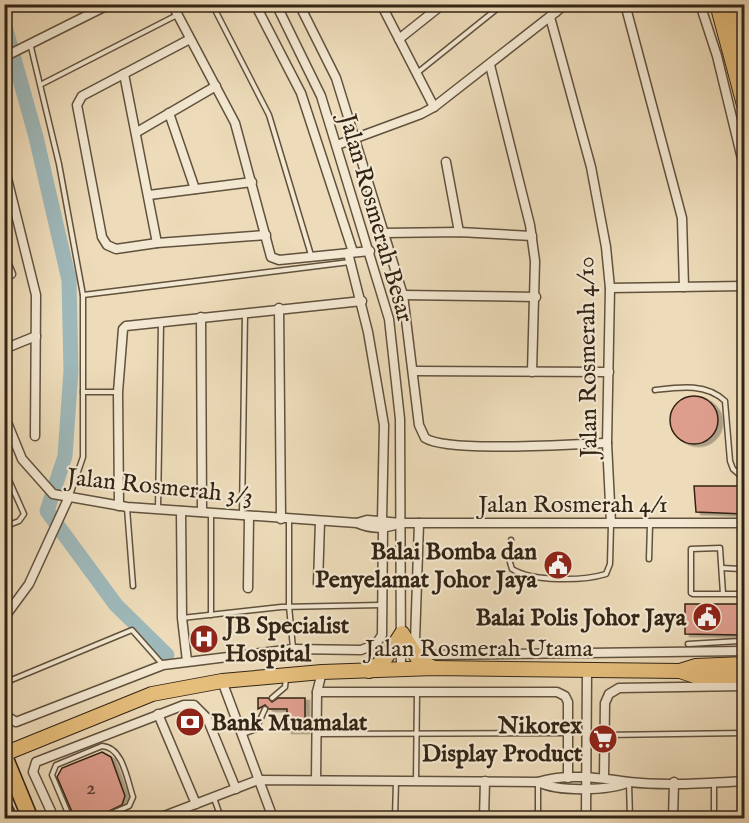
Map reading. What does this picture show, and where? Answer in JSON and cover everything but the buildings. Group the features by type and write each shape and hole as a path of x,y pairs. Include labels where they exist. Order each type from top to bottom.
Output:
{"highway":[{"path":"4,755 30,819"},
{"path":"4,808 9,819"}],"main road":[{"path":"717,4 744,105"},
{"path":"730,4 744,55"},
{"path":"368,671 390,652 402,633 420,662 434,668"},
{"name":"Jalan Rosmerah Utama","path":"4,755 152,694 222,681 286,674 434,668 680,671 696,666 744,664"},
{"name":"Jalan Rosmerah Utama","path":"680,671 695,676 744,676"}],"street":[{"path":"8,55 110,4"},
{"path":"172,4 235,123 274,260 370,251"},
{"path":"4,708 8,717 16,722 163,665 293,649 361,650 376,644 382,635 384,424 362,302 351,262 351,252 301,93 255,4"},
{"name":"Jalan Rosmerah Besar","path":"276,4 315,78 389,319 400,419 401,670"},
{"path":"299,4 336,78 403,295 419,425 425,438 438,444 492,446 607,443"},
{"path":"399,39 443,4"},
{"path":"337,145 434,107 490,65 552,11 566,4"},
{"path":"625,4 682,218 684,287"},
{"path":"700,4 717,56 744,167"},
{"path":"384,6 434,107"},
{"name":"Jalan Rosmerah 4/10","path":"552,11 591,167 606,247 610,288 607,443 611,523"},
{"path":"190,39 79,100 77,114 104,242 116,249 157,243 266,235"},
{"path":"490,65 532,236 536,297 532,372"},
{"path":"124,74 157,243"},
{"path":"137,132 216,86"},
{"path":"169,113 195,189"},
{"path":"446,162 459,232"},
{"path":"4,166 36,295 34,436"},
{"path":"149,195 252,182"},
{"path":"384,233 459,232 532,236"},
{"path":"4,257 11,274"},
{"path":"610,288 744,286"},
{"path":"403,295 536,297"},
{"path":"123,507 118,392 123,329 126,326 279,308 362,302"},
{"path":"279,308 285,519"},
{"path":"201,317 206,513"},
{"path":"4,349 36,336"},
{"path":"414,371 609,372"},
{"name":"Jalan Rosmerah 3/3","path":"5,419 22,459 53,494 68,499 158,510 357,523 366,527 401,523"},
{"path":"4,618 29,584 68,499"},
{"path":"181,511 182,618 187,661"},
{"path":"245,516 248,588"},
{"path":"318,584 320,521"},
{"name":"Jalan Rosmerah 4/1","path":"401,523 744,523"},
{"path":"419,523 415,641 422,652 428,655 744,651"},
{"path":"586,819 587,671"},
{"path":"316,780 316,692 322,672"},
{"path":"222,681 273,819"},
{"path":"604,778 604,703 609,694 619,688 744,686"},
{"path":"316,692 557,692 565,696 568,702 568,778"},
{"path":"54,819 33,772 36,762 158,714 187,705 194,705 207,718 236,789"},
{"path":"158,714 196,804"},
{"path":"164,818 258,780 538,782 550,778 568,778 616,788 629,782"},
{"path":"538,782 549,787 587,783 604,778 629,782 744,781"},
{"path":"484,819 485,782"},
{"path":"674,782 674,819"}],"lane":[{"path":"212,4 269,115 311,255"},
{"path":"417,74 503,4"},
{"path":"42,84 178,15"},
{"path":"30,43 42,84 83,295 83,463 68,499"},
{"path":"83,295 351,262"},
{"path":"245,313 245,516"},
{"path":"158,510 161,322"},
{"path":"655,390 686,386 717,393 725,401 730,461 733,469 740,475 744,475"},
{"path":"82,392 118,392"},
{"path":"4,469 24,514 19,521 4,527"},
{"path":"123,507 134,586"},
{"path":"206,513 211,615"},
{"path":"285,519 293,649"},
{"path":"511,540 509,560 512,570 521,575 568,579 599,576 606,574 609,564 611,523"},
{"path":"649,559 650,523"},
{"path":"722,568 741,569 743,594 723,594 692,593 691,549 720,548 723,594"},
{"path":"182,618 289,606 382,605"},
{"path":"4,683 132,630 163,665"},
{"path":"688,644 740,641 744,637"},
{"path":"272,698 285,687 286,674"},
{"path":"416,781 417,692"},
{"path":"241,734 256,729 265,709"},
{"path":"316,734 568,733"},
{"path":"605,735 744,733"},
{"path":"70,819 52,775 52,769 56,765 102,746 117,751 133,797 129,806 101,819"},
{"path":"395,819 396,781"},
{"path":"538,782 538,819"},
{"path":"629,782 630,819"},
{"path":"714,783 714,819"},
{"path":"213,797 221,819"}],"waterway":[{"path":"4,23 36,137 69,280 71,371 65,456 47,511 116,605 167,655"}],"place":[{"name":"Balai Bomba dan Penyelamat Johor Jaya","path":"558,565"},
{"name":"Balai Polis Johor Jaya","path":"707,617"},
{"name":"JB Specialist Hospital","path":"204,639"},
{"name":"Bank Muamalat","path":"190,722"},
{"name":"Nikorex Display Product","path":"603,739"}]}
